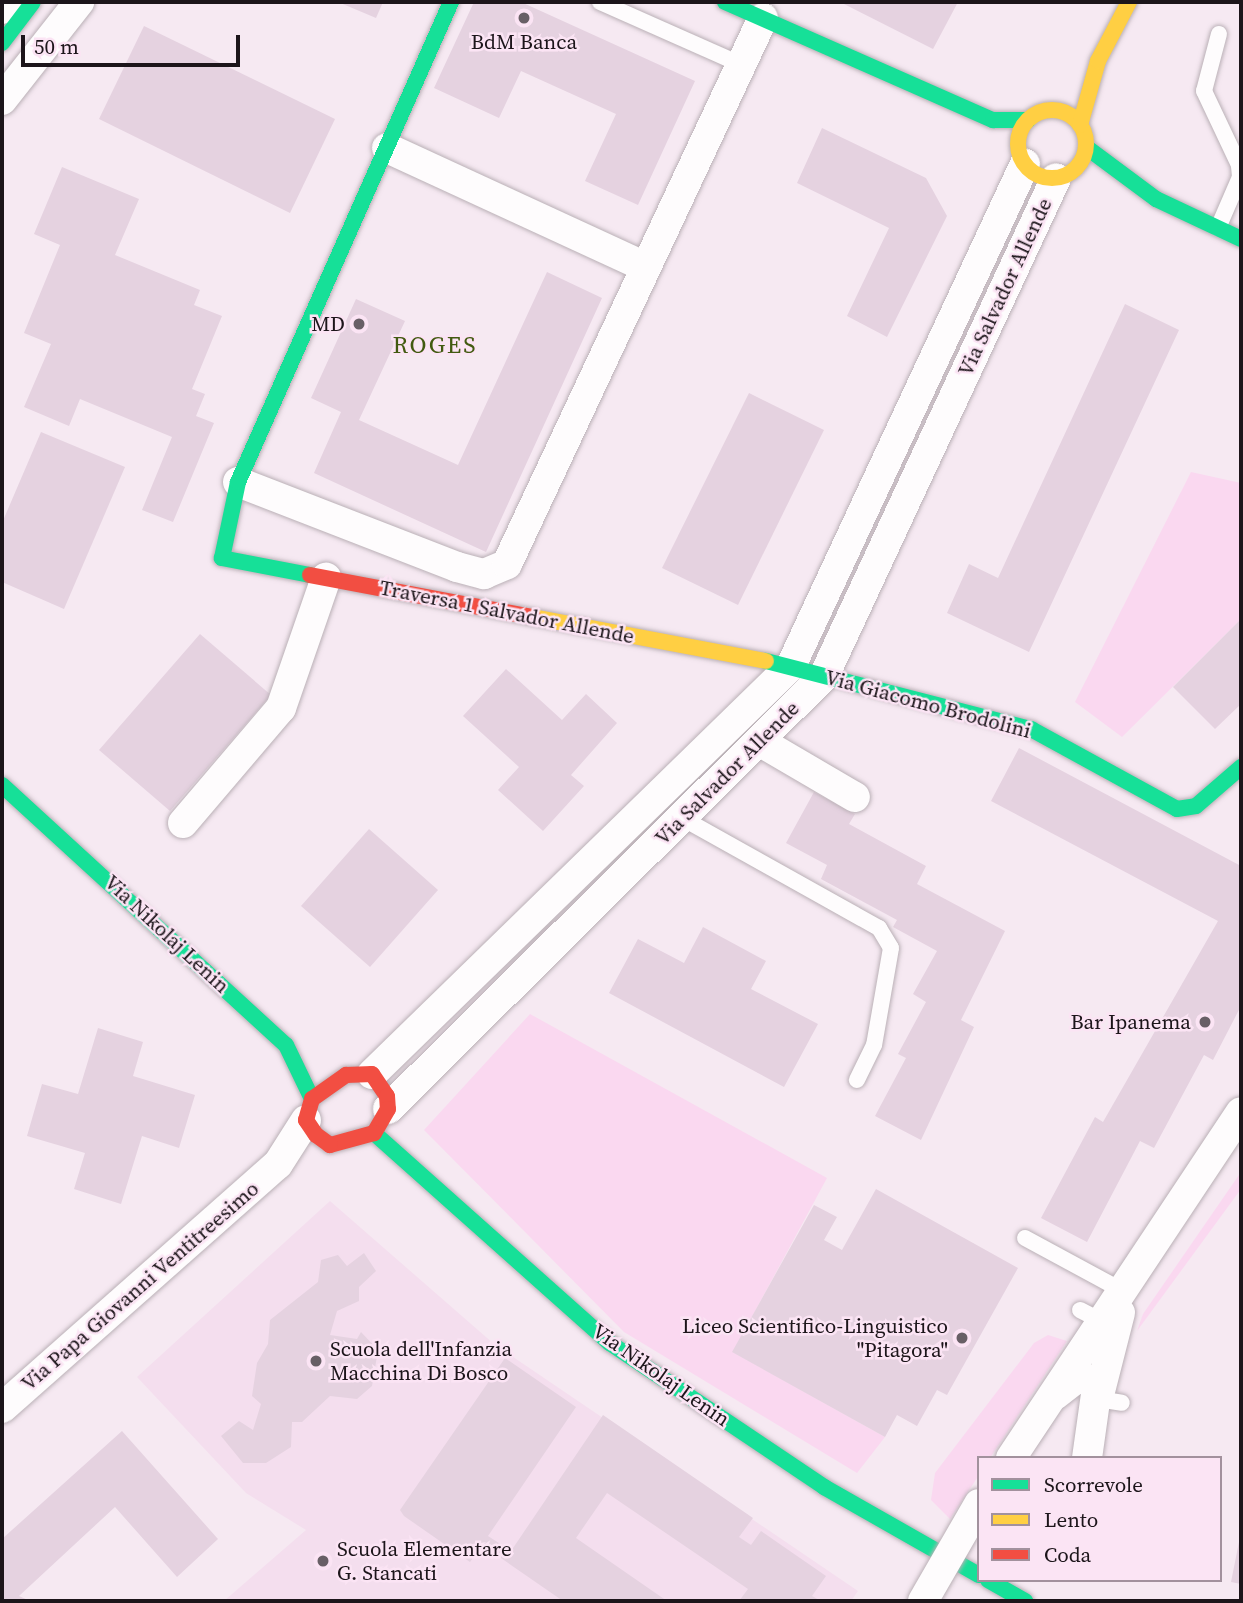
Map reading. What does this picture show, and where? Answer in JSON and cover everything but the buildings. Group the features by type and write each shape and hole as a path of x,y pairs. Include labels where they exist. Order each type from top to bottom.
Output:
{"main road":[{"path":"2,43 33,2"},
{"path":"238,481 451,2"},
{"path":"725,2 993,120 1028,121 1049,111 1098,61"},
{"path":"1129,2 1098,61 1080,125 1086,147 1156,199 1241,239"},
{"path":"1049,111 1080,125"},
{"path":"1028,121 1018,142 1025,164 1056,178 1076,168 1086,147"},
{"name":"Traversa 1 Salvador Allende","path":"238,481 222,558 791,666"},
{"name":"Via Giacomo Brodolini","path":"791,666 1031,730 1177,809 1196,806 1241,767"},
{"name":"Via Nikolaj Lenin","path":"2,785 286,1045 309,1110 330,1145"},
{"path":"309,1110 346,1075 372,1074"},
{"name":"Via Nikolaj Lenin","path":"372,1074 387,1096 381,1121 610,1343 824,1488 977,1574"},
{"path":"330,1145 381,1121"},
{"path":"992,1582 1025,1601"}],"street":[{"path":"2,9 7,2"},
{"path":"2,100 79,2"},
{"path":"238,481 457,567 484,574 507,564 644,266 763,18"},
{"path":"387,148 644,266"},
{"name":"Via Salvador Allende","path":"372,1074 791,666 1025,164"},
{"name":"Via Salvador Allende","path":"381,1121 824,676 1056,178"},
{"path":"183,823 281,708 326,578"},
{"path":"759,741 855,797"},
{"name":"Via Papa Giovanni Ventitreesimo","path":"2,1408 278,1164 309,1110"},
{"path":"1012,1456 1053,1397 1092,1316 1125,1292 1241,1114"},
{"name":"Via Papa Giovanni Ventitreesimo","path":"278,1164 330,1145"},
{"path":"1088,1456 1110,1401 1125,1292"},
{"path":"1053,1397 1065,1385 1084,1378 1110,1401"},
{"path":"923,1601 977,1507"},
{"path":"988,1582 989,1601"}],"lane":[{"path":"600,2 740,64"},
{"path":"1218,228 1240,177 1239,165 1204,91 1219,34"},
{"path":"1225,140 1241,134"},
{"path":"682,818 879,928 891,948 874,1045 857,1080"},
{"path":"1024,1238 1125,1292"}],"shaded area":[{"path":"1191,472 1241,483 1241,619 1122,737 1075,702"},
{"path":"530,1014 827,1178 733,1352 885,1437 857,1473 624,1332 424,1130"},
{"path":"1241,1172 1241,1189 1137,1331 1143,1314"},
{"path":"330,1201 494,1344 858,1591 851,1601 224,1601 306,1530 246,1493 137,1377"},
{"path":"1048,1335 1067,1341 991,1456 977,1456 977,1478 950,1519 931,1500 935,1473 1034,1343"}],"traffic: fast":[{"path":"2,43 33,2"},
{"path":"310,575 222,558 238,482 451,2"},
{"path":"725,2 993,120 1028,120"},
{"path":"1086,147 1156,199 1241,239"},
{"path":"766,661 1031,729 1177,809 1196,806 1241,767"},
{"path":"2,785 286,1045 312,1099"},
{"path":"374,1133 610,1343 824,1487 977,1574"},
{"path":"992,1582 1025,1601"}],"traffic: slow":[{"path":"1080,125 1098,61 1129,2"},
{"path":"1052,110 1065,113 1076,120 1083,131 1086,144 1083,157 1076,168 1065,175 1052,178 1039,175 1028,168 1021,157 1018,144 1021,131 1028,120 1039,113 1052,110"},
{"path":"533,617 766,661"}],"traffic: jam":[{"path":"310,575 533,617"},
{"path":"372,1074 387,1096 388,1109 374,1133 330,1145 316,1135 306,1120 312,1099 346,1075 372,1074"}],"place":[{"name":"BdM Banca","path":"524,18"},
{"name":"MD","path":"359,324"},
{"name":"Bar Ipanema","path":"1205,1022"},
{"name":"Liceo Scientifico-Linguistico \"Pitagora\"","path":"962,1338"},
{"name":"Scuola dell'Infanzia Macchina Di Bosco","path":"316,1361"},
{"name":"Scuola Elementare G. Stancati","path":"323,1561"}],"district":[{"name":"ROGES","path":"435,345"}]}
